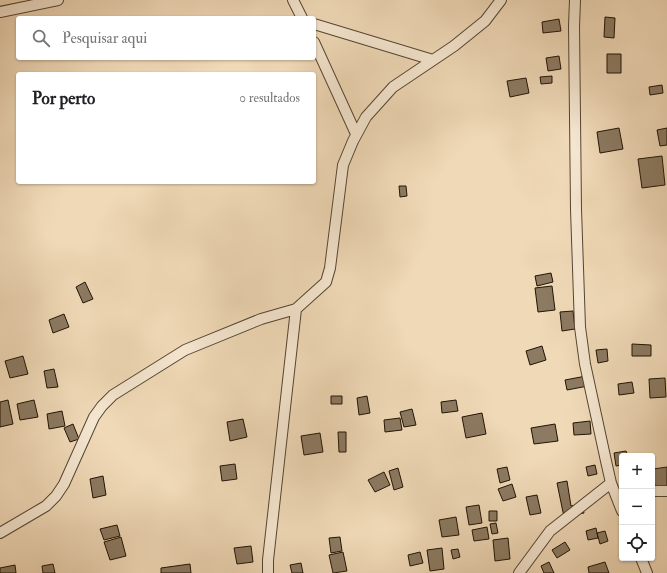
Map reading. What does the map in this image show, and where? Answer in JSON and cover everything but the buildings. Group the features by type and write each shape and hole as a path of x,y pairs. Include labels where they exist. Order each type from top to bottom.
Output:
{"street":[{"path":"0,12 58,0"},
{"path":"293,0 301,16"},
{"path":"0,533 46,506 56,496 64,484 94,417 102,406 113,396 185,350 261,319 296,309 326,282 330,268 343,165 356,134 366,117 393,87 454,46 485,21 501,0"},
{"path":"575,0 576,209 580,327 585,364 619,500"},
{"path":"316,25 433,60"},
{"path":"316,46 356,134"},
{"path":"268,573 268,560 296,309"},
{"path":"519,573 550,531 616,490"},
{"path":"655,491 667,491"},
{"path":"642,561 647,573"}]}
